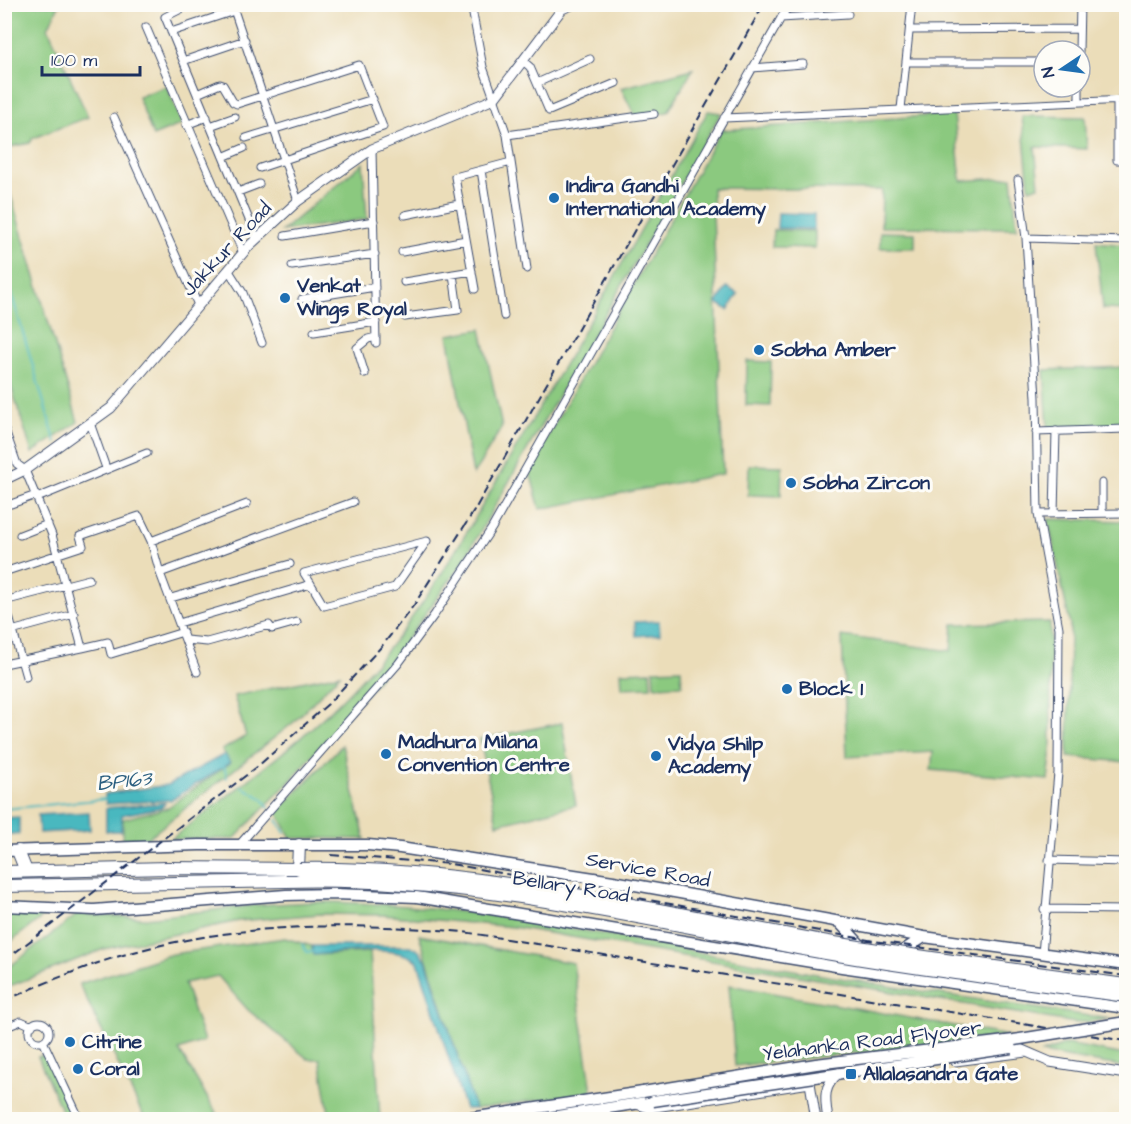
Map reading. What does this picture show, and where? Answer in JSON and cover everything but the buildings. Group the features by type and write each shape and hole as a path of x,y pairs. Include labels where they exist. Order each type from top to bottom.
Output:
{"highway":[{"path":"298,869 299,845"},
{"path":"18,851 26,871"},
{"name":"Bellary Road","path":"4,872 298,869 404,872 529,888 834,943 1126,985"},
{"name":"Bellary Road","path":"4,886 362,881 448,888 676,924 863,960 1126,996"}],"main road":[{"name":"Service Road","path":"18,851 160,846 368,845 460,856 924,937 1126,965"},
{"path":"4,851 18,851"},
{"path":"4,906 94,910 286,895 417,897 842,967 1126,1008"},
{"path":"839,923 867,953 864,964 842,967"},
{"path":"918,977 900,966 899,958 901,952 924,937"},
{"name":"Yelahanka Road Flyover","path":"457,1119 500,1116 816,1064 1014,1040 1126,1022"},
{"name":"Yelahanka Road Flyover","path":"532,1119 1016,1047 1111,1027 1126,1028"}],"street":[{"path":"471,4 483,66 507,135 527,269"},
{"path":"494,99 561,9 574,4"},
{"path":"238,846 398,664 492,528 789,4"},
{"path":"902,109 912,4"},
{"path":"1079,39 1080,4"},
{"path":"187,6 165,17 257,239"},
{"path":"171,32 233,8 298,201"},
{"path":"781,18 848,14"},
{"path":"146,27 186,125 243,253"},
{"path":"910,30 1079,29"},
{"path":"183,61 244,40"},
{"path":"537,82 590,59"},
{"path":"523,61 530,68 549,111 616,83"},
{"path":"906,63 1032,62"},
{"path":"752,68 803,64"},
{"path":"197,94 220,84 224,85 232,102 237,104 359,65 383,127 285,162 260,168"},
{"path":"724,117 1117,101 1126,100 1126,87"},
{"path":"246,138 373,99"},
{"name":"Jakkur Road","path":"4,480 25,470 111,408 243,253 298,201 372,149 494,99"},
{"path":"1117,101 1117,160 1126,160"},
{"path":"507,135 654,114"},
{"path":"114,117 198,305"},
{"path":"186,125 207,117"},
{"path":"210,126 236,117"},
{"path":"223,157 244,148"},
{"path":"364,374 357,348 368,339 376,340 372,149"},
{"path":"475,289 455,177 511,162"},
{"path":"481,170 504,316"},
{"path":"1018,180 1026,238 1038,514 1059,628 1058,773 1041,954"},
{"path":"238,192 259,184"},
{"path":"405,215 459,204"},
{"path":"285,236 374,221"},
{"path":"1026,238 1126,241"},
{"path":"402,252 466,240"},
{"path":"292,266 375,254"},
{"path":"229,271 243,293 262,343"},
{"path":"404,282 472,271"},
{"path":"405,317 458,310 453,274"},
{"path":"302,299 375,287"},
{"path":"314,332 376,322"},
{"path":"90,423 106,468"},
{"path":"4,427 17,464 25,470 48,524 82,648"},
{"path":"1036,432 1126,429"},
{"path":"1054,514 1056,431"},
{"path":"11,504 36,497 147,453"},
{"path":"1102,483 1102,513"},
{"path":"160,573 353,502"},
{"path":"151,541 247,504"},
{"path":"1038,514 1126,513"},
{"path":"4,572 83,546 80,536 139,516 151,541 160,573 197,672"},
{"path":"20,535 48,524"},
{"path":"427,541 395,587 324,606 311,584 304,573 427,541"},
{"path":"171,598 290,564"},
{"path":"26,677 5,601 89,579"},
{"path":"179,622 311,584"},
{"path":"4,633 74,614"},
{"path":"186,640 207,642 269,625 272,629 297,622"},
{"path":"4,664 108,642 111,654 183,632"},
{"path":"1050,860 1126,862"},
{"path":"1044,909 1126,910"},
{"path":"4,1028 21,1021 32,1026 40,1023 46,1025 49,1034 43,1041"},
{"path":"32,1026 32,1038 43,1041 80,1119"},
{"path":"621,1095 632,1089 807,1062 988,1040 1012,1044 1050,1062 1126,1074"},
{"path":"635,1104 649,1108 1026,1052"},
{"path":"807,1062 816,1119"},
{"path":"828,1119 825,1094 830,1081 839,1073"}],"green space":[{"path":"5,4 59,5 48,28 88,117 33,138 30,143 5,148"},
{"path":"693,69 668,112 635,116 621,88"},
{"path":"167,86 182,124 153,136 138,97"},
{"path":"708,111 721,113 461,565 375,683 292,779 234,839 171,839 322,719 367,673 407,624 443,572"},
{"path":"954,114 961,181 1012,177 1017,228 881,227 882,190 712,188 723,474 540,509 529,469 721,130"},
{"path":"1022,116 1085,117 1087,149 1035,147 1039,186 1029,189"},
{"path":"363,163 367,219 282,231"},
{"path":"4,173 78,422 32,453 5,367"},
{"path":"773,230 815,231 815,248 772,247"},
{"path":"880,232 915,233 915,248 880,248"},
{"path":"1096,242 1126,245 1126,310 1103,309"},
{"path":"481,329 502,427 473,475 448,335"},
{"path":"747,361 771,362 770,406 746,405"},
{"path":"1126,367 1126,425 1048,428 1044,370"},
{"path":"749,465 782,466 781,496 748,495"},
{"path":"1048,519 1126,521 1126,762 1068,757 1070,625"},
{"path":"1050,622 1051,757 1048,780 931,770 933,752 847,757 842,636 951,651 953,624"},
{"path":"681,669 682,685 654,686 653,670"},
{"path":"650,671 651,687 622,688 621,672"},
{"path":"340,674 294,722 148,838 123,839 123,819 167,808 230,763 222,750 246,736 234,696"},
{"path":"562,723 576,805 497,824 480,739"},
{"path":"342,745 365,839 291,838 277,812"},
{"path":"314,902 369,903 424,908 534,922 840,978 1110,1019 1075,1023 513,927 382,915 320,914 239,921 104,949 5,988 5,970 78,914 146,918 256,905"},
{"path":"14,912 48,913 5,946 5,919"},
{"path":"419,935 573,963 592,1092 475,1109"},
{"path":"285,938 312,946 314,955 370,952 380,1119 330,1119 320,1059 308,1059 248,1010 218,976 184,983 204,1041 179,1050 220,1119 145,1119 79,984 172,954"},
{"path":"729,985 1009,1036 735,1066"},
{"path":"1067,1044 1125,1055 1126,1049 1126,1067 1042,1053"},
{"path":"45,1054 74,1119 65,1119 38,1057"}],"water":[{"path":"778,213 814,214 814,229 777,228"},
{"path":"727,287 738,294 728,310 717,303"},
{"path":"659,621 660,634 636,636 635,622"},
{"path":"225,754 230,763 171,800 106,804 105,794 168,785"},
{"path":"165,803 162,807 122,815 121,831 106,831 106,808"},
{"path":"89,812 90,830 39,833 38,815"},
{"path":"19,817 19,834 5,834 5,818"},
{"path":"312,946 410,946 419,950 426,960 475,1109 465,1109 418,962 408,956 383,951 313,955"}],"waterway":[{"path":"4,269 56,443"},
{"name":"BP163","path":"224,765 227,778"},
{"path":"241,786 263,799 269,808"},
{"name":"BP163","path":"4,809 106,799"},
{"path":"277,820 285,833"},
{"path":"302,944 307,952 316,951"}],"railway":[{"path":"4,961 257,767 328,704 382,646 414,605 474,511 764,4"},
{"path":"331,855 451,864 874,941 1126,976"},
{"path":"4,1001 98,963 187,940 279,928 372,927 464,932 1126,1041"}],"place":[{"name":"Indira Gandhi International Academy","path":"554,198"},
{"name":"Venkat Wings Royal","path":"285,298"},
{"name":"Sobha Amber","path":"759,350"},
{"name":"Sobha Zircon","path":"791,483"},
{"name":"Block 1","path":"787,689"},
{"name":"Madhura Milana Convention Centre","path":"386,754"},
{"name":"Vidya Shilp Academy","path":"656,756"},
{"name":"Citrine","path":"70,1042"},
{"name":"Coral","path":"78,1069"},
{"name":"Allalasandra Gate","path":"851,1074"}]}
